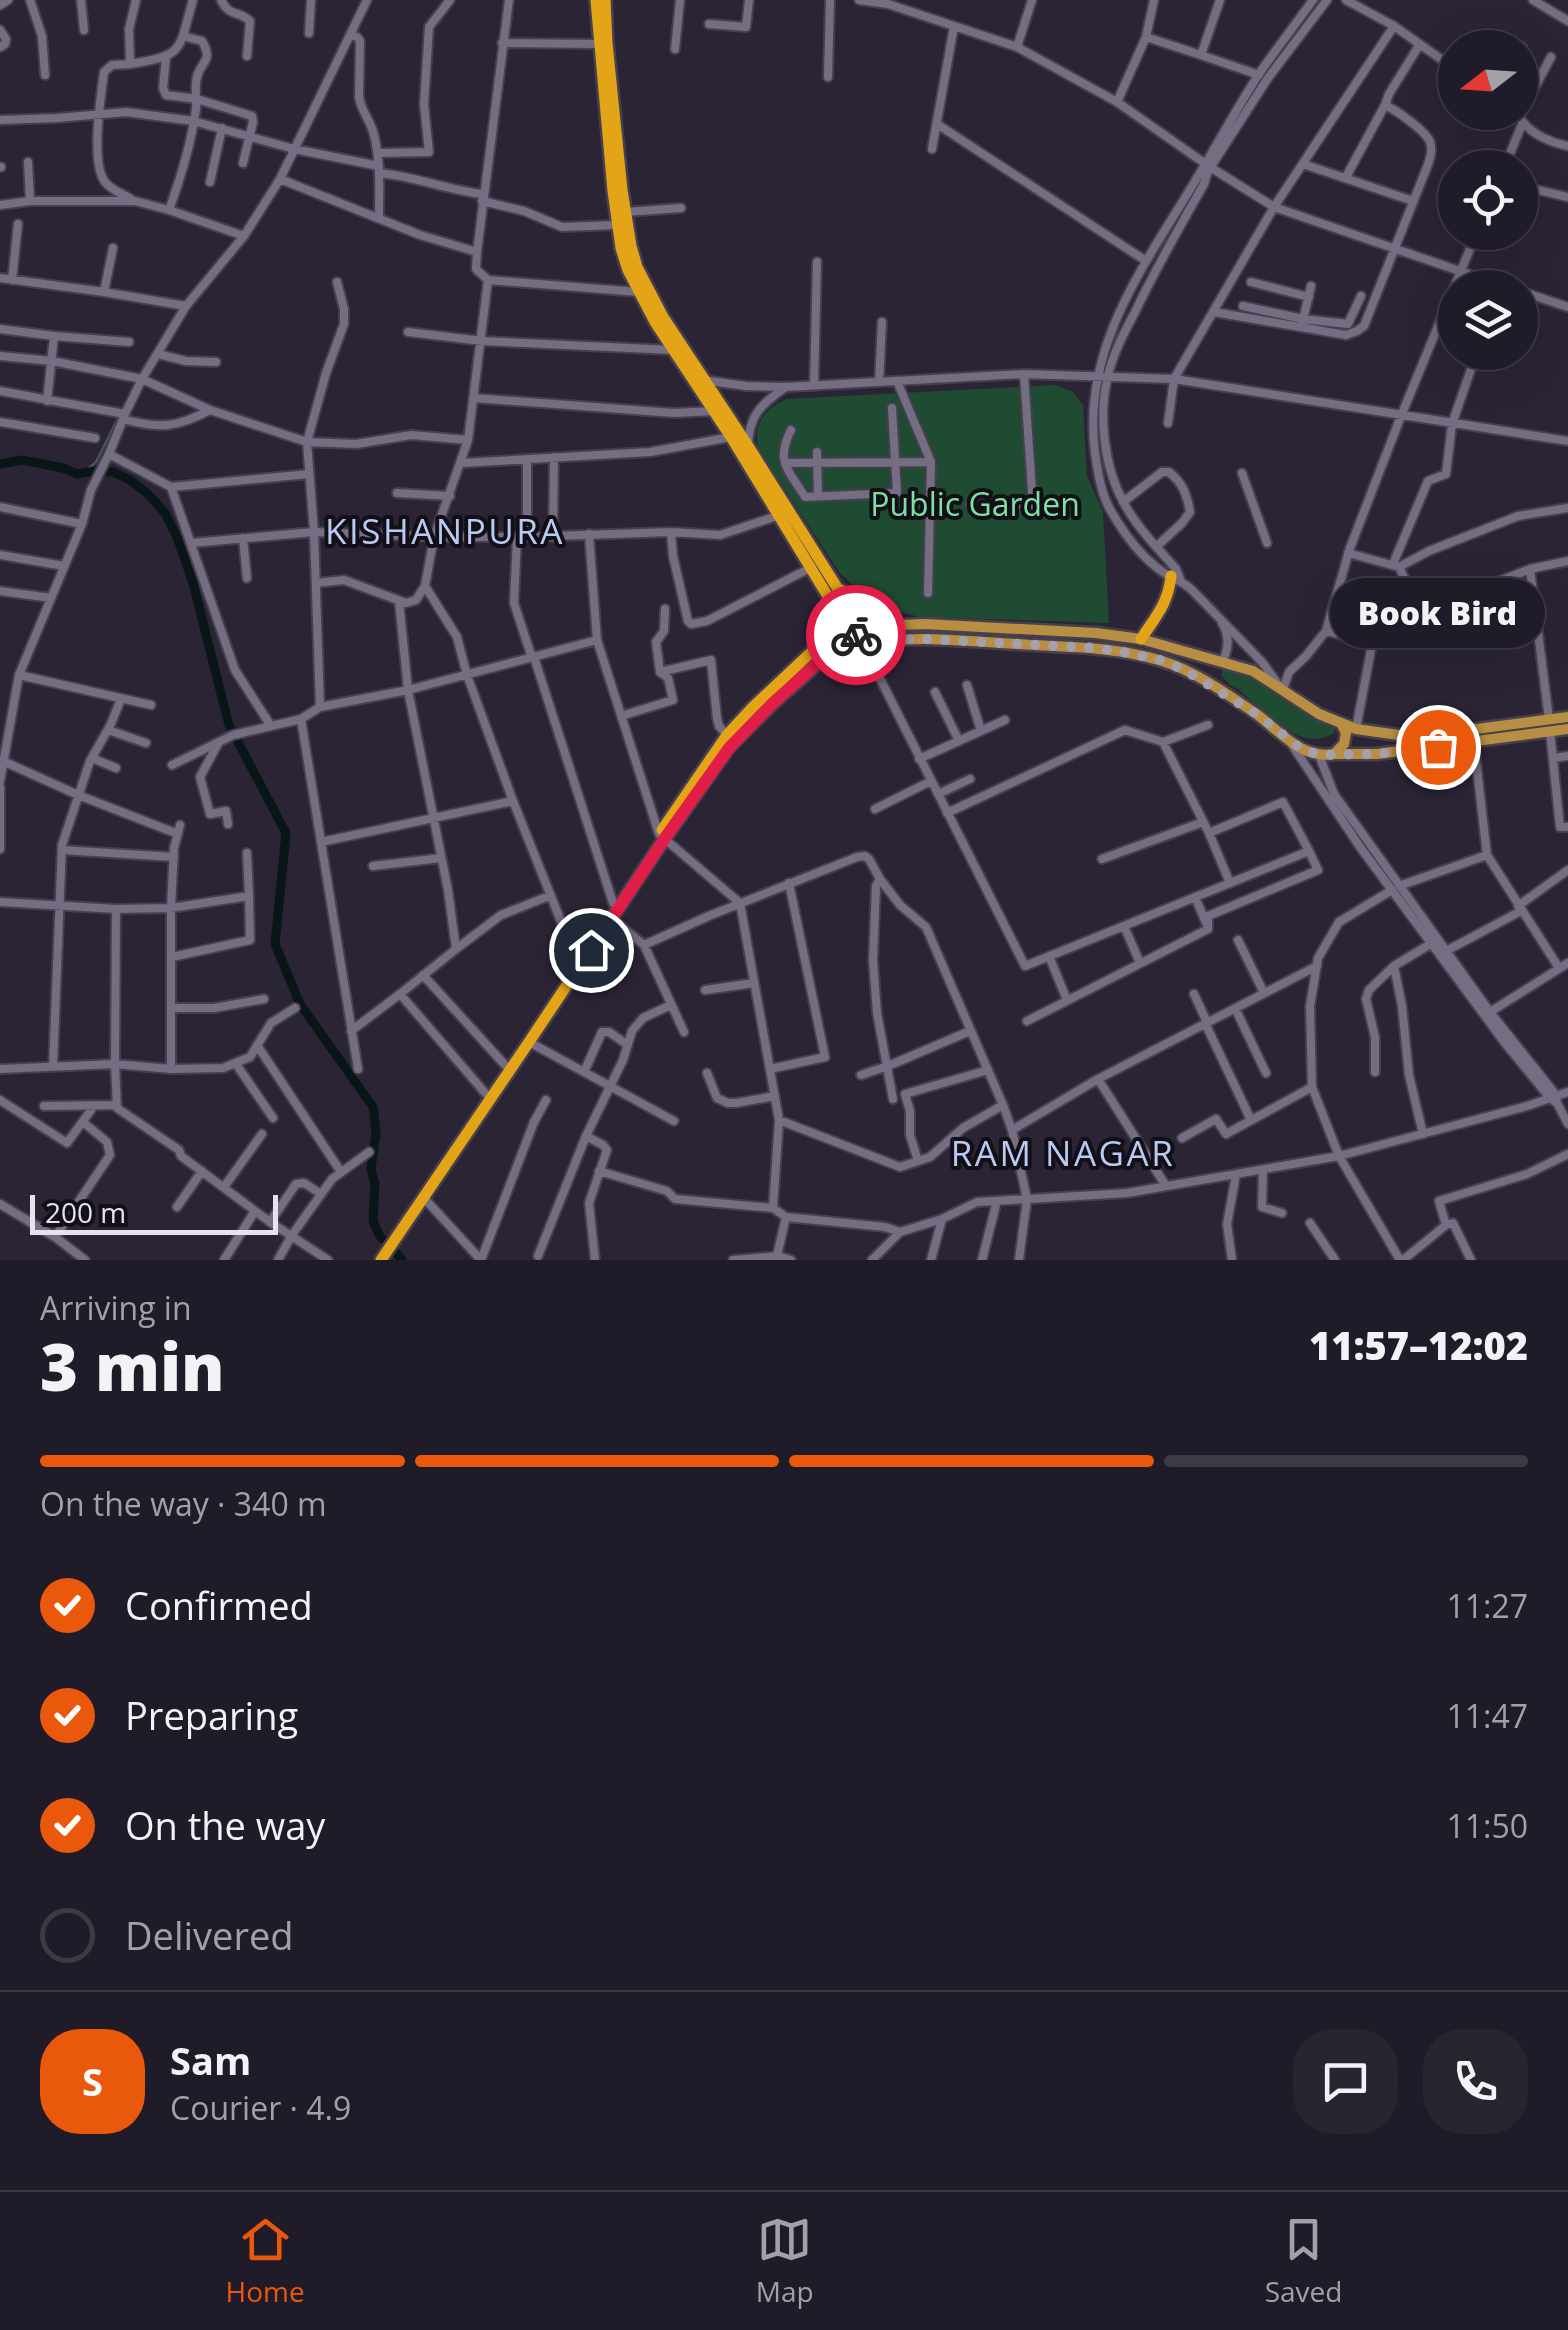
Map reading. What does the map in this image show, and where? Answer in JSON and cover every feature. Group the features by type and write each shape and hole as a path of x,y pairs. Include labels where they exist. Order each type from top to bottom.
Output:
{"highway":[{"path":"378,1258 613,903 662,836 746,728 856,635 853,619 812,567 638,292 621,248 617,225 596,0"},
{"path":"604,0 625,212 631,246 646,288 748,446 833,592 895,625"},
{"path":"1141,639 1162,610 1175,577"},
{"path":"818,645 833,592"},
{"path":"413,1208 424,1198 529,1042 727,735 818,645 853,619"}],"main road":[{"path":"853,619 874,626 924,624 1141,639 1253,671 1299,702 1356,729 1422,736 1549,725 1568,729"},
{"path":"856,635 874,640 1097,648 1164,661 1258,715 1300,748 1319,755 1377,754 1474,743 1568,717"},
{"path":"1222,662 1216,679 1224,694"},
{"path":"1334,754 1346,738 1341,724"}],"street":[{"path":"0,5 8,0"},
{"path":"30,0 42,36 44,75"},
{"path":"81,0 84,30"},
{"path":"130,64 129,29 136,0"},
{"path":"136,202 112,188 99,167 98,114 104,72 112,65 166,57 175,51 193,0"},
{"path":"222,0 230,12 250,21 247,56"},
{"path":"309,33 312,0"},
{"path":"0,848 0,784 19,675 82,524 91,490 142,379 186,306 244,236 280,179 367,0"},
{"path":"378,153 429,152 424,104 429,27 450,0"},
{"path":"509,0 476,269 488,280 638,292"},
{"path":"675,48 680,0"},
{"path":"709,24 746,28 749,0"},
{"path":"828,77 830,0"},
{"path":"859,0 888,4 1017,47 1117,102 1274,207 1455,270"},
{"path":"914,12 916,0"},
{"path":"1017,47 1032,0"},
{"path":"1117,102 1146,36 1154,0"},
{"path":"1201,55 1220,0"},
{"path":"1281,688 1220,619 1175,577 1160,571 1110,510 1098,473 1092,408 1097,376 1118,314 1146,261 1313,0"},
{"path":"1263,77 1327,0"},
{"path":"1346,0 1394,26 1438,57"},
{"path":"1533,0 1568,22"},
{"path":"932,149 954,26"},
{"path":"1168,423 1174,379 1274,207 1394,26"},
{"path":"0,30 6,39 0,48"},
{"path":"350,35 360,41 360,106 370,122 378,153 378,218"},
{"path":"170,210 185,169 197,76 206,62 202,40 183,36"},
{"path":"1146,36 1263,77"},
{"path":"502,43 598,44"},
{"path":"1346,177 1420,44"},
{"path":"166,57 166,95 196,99 253,118 243,163"},
{"path":"1538,81 1551,57"},
{"path":"1243,306 1346,335 1364,326 1432,154 1428,137 1385,105"},
{"path":"0,120 126,112 194,121 483,197 562,227 617,225"},
{"path":"937,124 1146,261"},
{"path":"210,182 222,128"},
{"path":"1530,130 1568,146"},
{"path":"28,162 30,201"},
{"path":"1303,164 1414,200"},
{"path":"1175,577 1176,570 1123,502 1111,470 1104,430 1104,398 1114,354 1156,268 1204,184 1208,166"},
{"path":"280,179 420,235 477,252"},
{"path":"1538,190 1568,197"},
{"path":"0,206 30,201 136,202 244,236"},
{"path":"625,212 681,208"},
{"path":"12,280 18,224"},
{"path":"104,292 113,248"},
{"path":"814,386 817,262"},
{"path":"0,278 186,306"},
{"path":"316,583 344,580 406,604 414,602 424,586 434,537 468,440 488,280"},
{"path":"320,706 308,442 344,324 337,282"},
{"path":"1251,282 1308,297"},
{"path":"1302,323 1311,286"},
{"path":"1214,312 1302,323 1348,324 1361,296"},
{"path":"1538,297 1568,308"},
{"path":"879,382 882,322"},
{"path":"1281,688 1289,672 1326,630 1348,552 1438,327"},
{"path":"0,329 129,342"},
{"path":"408,332 482,341 672,350"},
{"path":"47,401 54,336"},
{"path":"158,354 186,361 216,362"},
{"path":"0,356 52,360 142,379 210,410 308,442 356,444 411,436 468,440"},
{"path":"1421,612 1396,566 1428,480 1446,474 1452,424 1472,370"},
{"path":"702,380 786,387 1024,374 1174,379 1568,441"},
{"path":"1024,374 1032,506"},
{"path":"897,381 931,462 928,594"},
{"path":"748,446 752,418 766,400 786,387"},
{"path":"0,392 160,427 185,422 210,410"},
{"path":"474,398 674,414 714,411"},
{"path":"791,430 782,449 784,464 806,497 896,493 892,408"},
{"path":"0,422 95,438"},
{"path":"462,463 650,452 730,437"},
{"path":"817,452 818,496"},
{"path":"108,456 171,486 309,474"},
{"path":"553,537 554,457"},
{"path":"526,459 514,603 613,903"},
{"path":"784,464 931,462"},
{"path":"1123,502 1162,472 1178,479 1187,494 1190,512 1157,546"},
{"path":"1242,473 1267,544"},
{"path":"171,486 234,670 271,726"},
{"path":"397,493 450,496"},
{"path":"970,504 1054,506"},
{"path":"0,507 82,524"},
{"path":"1348,552 1396,566 1518,516 1568,508"},
{"path":"191,543 314,532 434,537 671,532 720,536 780,515"},
{"path":"671,532 673,556 691,624 706,621 812,567"},
{"path":"590,534 596,640 662,836 740,903 780,1120 773,1208"},
{"path":"244,538 247,578"},
{"path":"0,554 64,566"},
{"path":"1326,630 1361,640 1530,569 1568,561"},
{"path":"1530,569 1560,827 1568,826"},
{"path":"424,586 457,637 513,801 576,958"},
{"path":"0,591 51,598"},
{"path":"398,601 408,690 456,949"},
{"path":"621,716 674,700 668,678 660,672 656,642 664,631 665,610"},
{"path":"1220,619 1228,636 1222,662"},
{"path":"1356,729 1374,634"},
{"path":"856,635 1024,966 1309,851"},
{"path":"172,765 247,731 301,719 320,706 408,690 596,640"},
{"path":"660,672 711,660 718,718 727,735"},
{"path":"19,675 151,705"},
{"path":"967,685 981,731"},
{"path":"934,692 959,740"},
{"path":"53,1066 62,850 92,758 120,698"},
{"path":"0,700 13,704"},
{"path":"301,719 358,1068"},
{"path":"919,758 1005,720"},
{"path":"947,814 1125,730 1163,742 1208,725"},
{"path":"108,730 146,743"},
{"path":"1288,740 1505,1043 1554,1099"},
{"path":"219,742 200,777 210,814 226,811 228,824"},
{"path":"1163,742 1230,883"},
{"path":"1474,743 1486,855 1520,909 1564,966 1490,1012"},
{"path":"1319,755 1334,794 1396,888"},
{"path":"1553,758 1568,756"},
{"path":"92,758 116,768"},
{"path":"3,760 78,795 179,830 171,908 171,1069"},
{"path":"938,794 970,779"},
{"path":"876,809 931,781"},
{"path":"321,842 513,801"},
{"path":"1208,833 1283,802 1318,870 1208,916 1208,929"},
{"path":"1102,859 1203,822"},
{"path":"62,850 174,857"},
{"path":"172,957 250,940 247,852"},
{"path":"1471,1260 1453,1224 1446,1225 1401,1260 1339,1156 1312,1087 1310,1006 1318,958 1340,922 1396,888 1486,855"},
{"path":"644,946 790,883 865,856 870,859 900,905 926,928 1003,1105 1027,1199 1019,1260"},
{"path":"373,866 441,858"},
{"path":"1446,952 1520,909 1568,870"},
{"path":"880,879 876,886 873,960 877,1013 893,1099"},
{"path":"770,1069 824,1056 790,883"},
{"path":"0,902 171,908 248,896"},
{"path":"351,1031 508,911 549,896"},
{"path":"1195,897 1208,929"},
{"path":"116,909 116,1106"},
{"path":"611,918 644,946 684,1032"},
{"path":"1124,926 1140,963"},
{"path":"1027,1021 1208,929"},
{"path":"1238,940 1264,993"},
{"path":"1434,941 1554,1099 1568,1124"},
{"path":"1376,1072 1376,1036 1366,999 1369,990 1394,966 1434,941"},
{"path":"1049,956 1067,1000"},
{"path":"1012,1130 1098,1079 1317,966"},
{"path":"1394,966 1409,1075 1423,1134"},
{"path":"423,976 505,1065"},
{"path":"705,990 754,982"},
{"path":"400,994 486,1094"},
{"path":"1194,994 1251,1120"},
{"path":"172,1008 214,1008 264,1000"},
{"path":"538,1256 636,1024 672,1004"},
{"path":"0,1069 115,1064 223,1068 250,1056 271,1023 294,1008"},
{"path":"1235,1008 1266,1073"},
{"path":"861,1075 970,1031"},
{"path":"584,1072 602,1032 609,1032 628,1045"},
{"path":"529,1042 674,1121"},
{"path":"258,1044 341,1172"},
{"path":"236,1064 272,1118"},
{"path":"918,1161 910,1136 906,1094 988,1070"},
{"path":"707,1073 717,1098 728,1103 775,1096"},
{"path":"1098,1079 1166,1186"},
{"path":"1182,1138 1216,1118 1226,1134 1312,1087"},
{"path":"872,1260 900,1232 942,1219 977,1202 1128,1193 1339,1156 1568,1092"},
{"path":"0,1100 67,1143 94,1106"},
{"path":"424,1198 481,1260 546,1100"},
{"path":"780,1120 900,1167 930,1158 962,1128 1003,1105"},
{"path":"44,1106 116,1106 270,1222 328,1260"},
{"path":"54,1237 110,1155 107,1142 83,1122"},
{"path":"224,1187 262,1134"},
{"path":"586,1136 607,1150 589,1203 596,1260"},
{"path":"278,1260 332,1178 370,1152"},
{"path":"1446,1225 1439,1201 1528,1174 1568,1154"},
{"path":"1263,1170 1262,1207 1282,1212"},
{"path":"177,1207 202,1171"},
{"path":"600,1171 667,1191 675,1199 773,1208 786,1217 885,1227 900,1232"},
{"path":"1232,1260 1227,1224 1236,1175"},
{"path":"270,1222 296,1184 304,1183 321,1194"},
{"path":"982,1260 998,1201"},
{"path":"0,1204 85,1260"},
{"path":"224,1260 255,1211"},
{"path":"777,1258 786,1217"},
{"path":"931,1260 942,1219"},
{"path":"1310,1223 1336,1260"},
{"path":"733,1260 791,1260"}],"green space":[{"name":"Public Garden","path":"1055,385 1073,392 1083,405 1087,476 1103,512 1109,623 920,617 887,609 867,598 839,572 758,448 757,431 762,418 787,399"},
{"path":"1222,667 1240,668 1337,726 1334,733 1308,738 1282,727 1230,685 1222,676"}],"waterway":[{"path":"83,473 96,462 118,418"},
{"path":"0,464 22,460 77,474 113,472 148,494 165,513 193,583 229,725 286,833 275,944 300,1004 373,1107 373,1221 380,1237 402,1260"}],"way so far":[{"path":"856,635 874,640 1097,648 1133,654 1186,671 1258,715 1300,748 1319,755 1352,756 1438,747"}],"place":[{"name":"Book Bird","path":"1438,747"}],"district":[{"name":"KISHANPURA","path":"445,532"},
{"name":"RAM NAGAR","path":"1063,1154"}],"route":[{"path":"591,950 729,748 807,671 852,632 856,635"}]}
